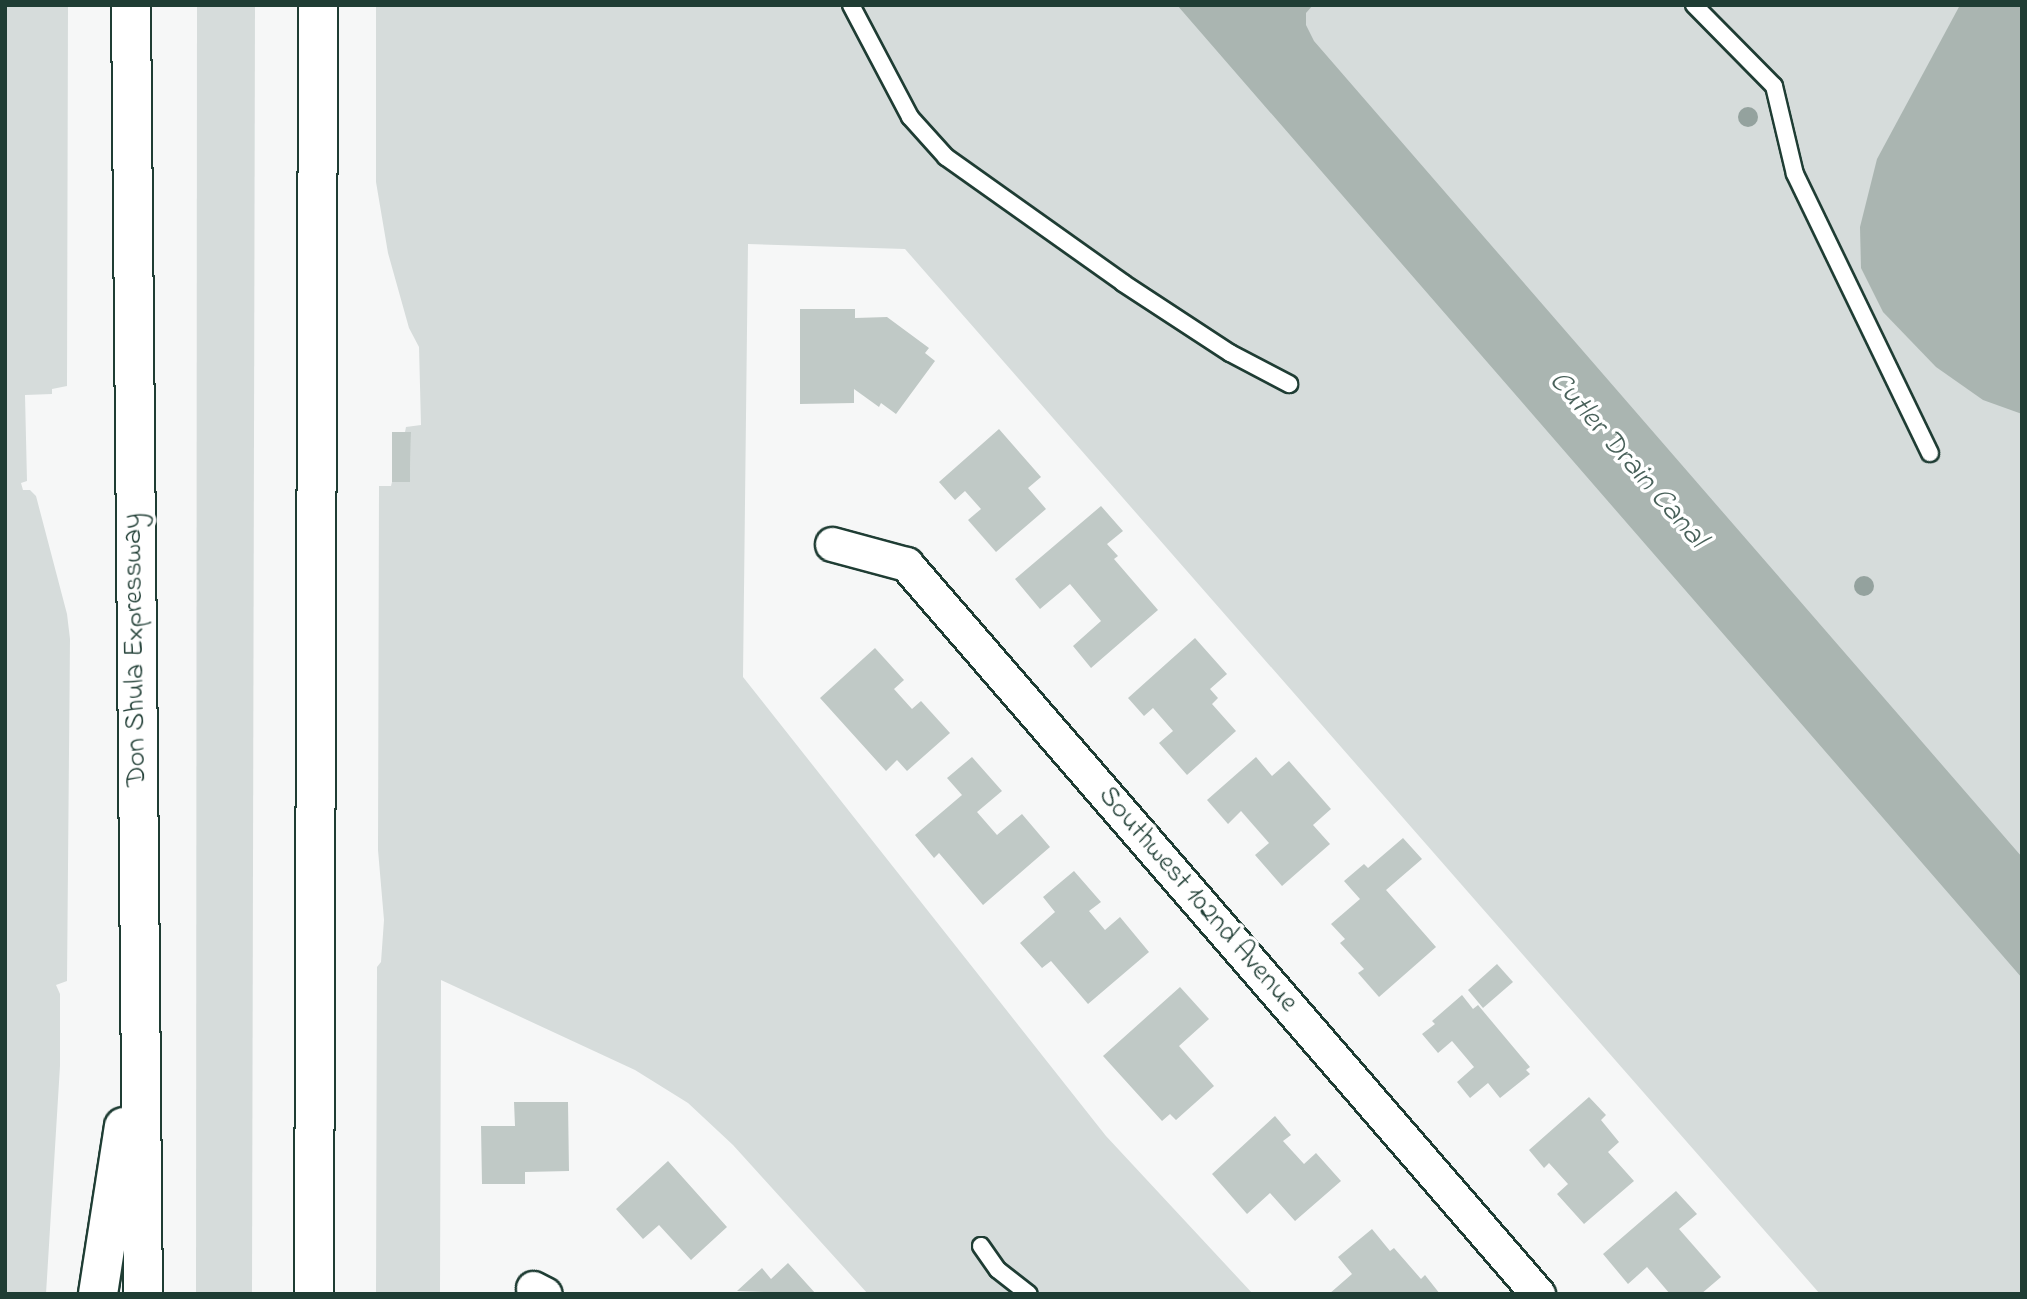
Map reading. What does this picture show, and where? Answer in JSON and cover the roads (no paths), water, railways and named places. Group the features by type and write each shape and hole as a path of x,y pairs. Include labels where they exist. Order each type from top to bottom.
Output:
{"highway":[{"name":"Don Shula Expressway","path":"131,5 142,1025 142,1294"},
{"path":"314,1294 318,5"},
{"path":"98,1294 142,1025"}],"street":[{"name":"Southwest 102nd Avenue","path":"832,544 906,564 1538,1294"}],"lane":[{"path":"852,5 910,117 946,157 1123,283 1230,353 1289,384"},
{"path":"1694,5 1774,86 1795,173 1930,453"},
{"path":"981,1246 998,1270 1029,1294"}],"water":[{"name":"Cutler Drain Canal","path":"1177,5 1313,5 1306,13 1306,25 1314,41 2022,857 2022,978"},
{"path":"1960,5 2022,5 2022,414 1983,400 1936,367 1883,312 1861,268 1860,227 1877,159"}]}
